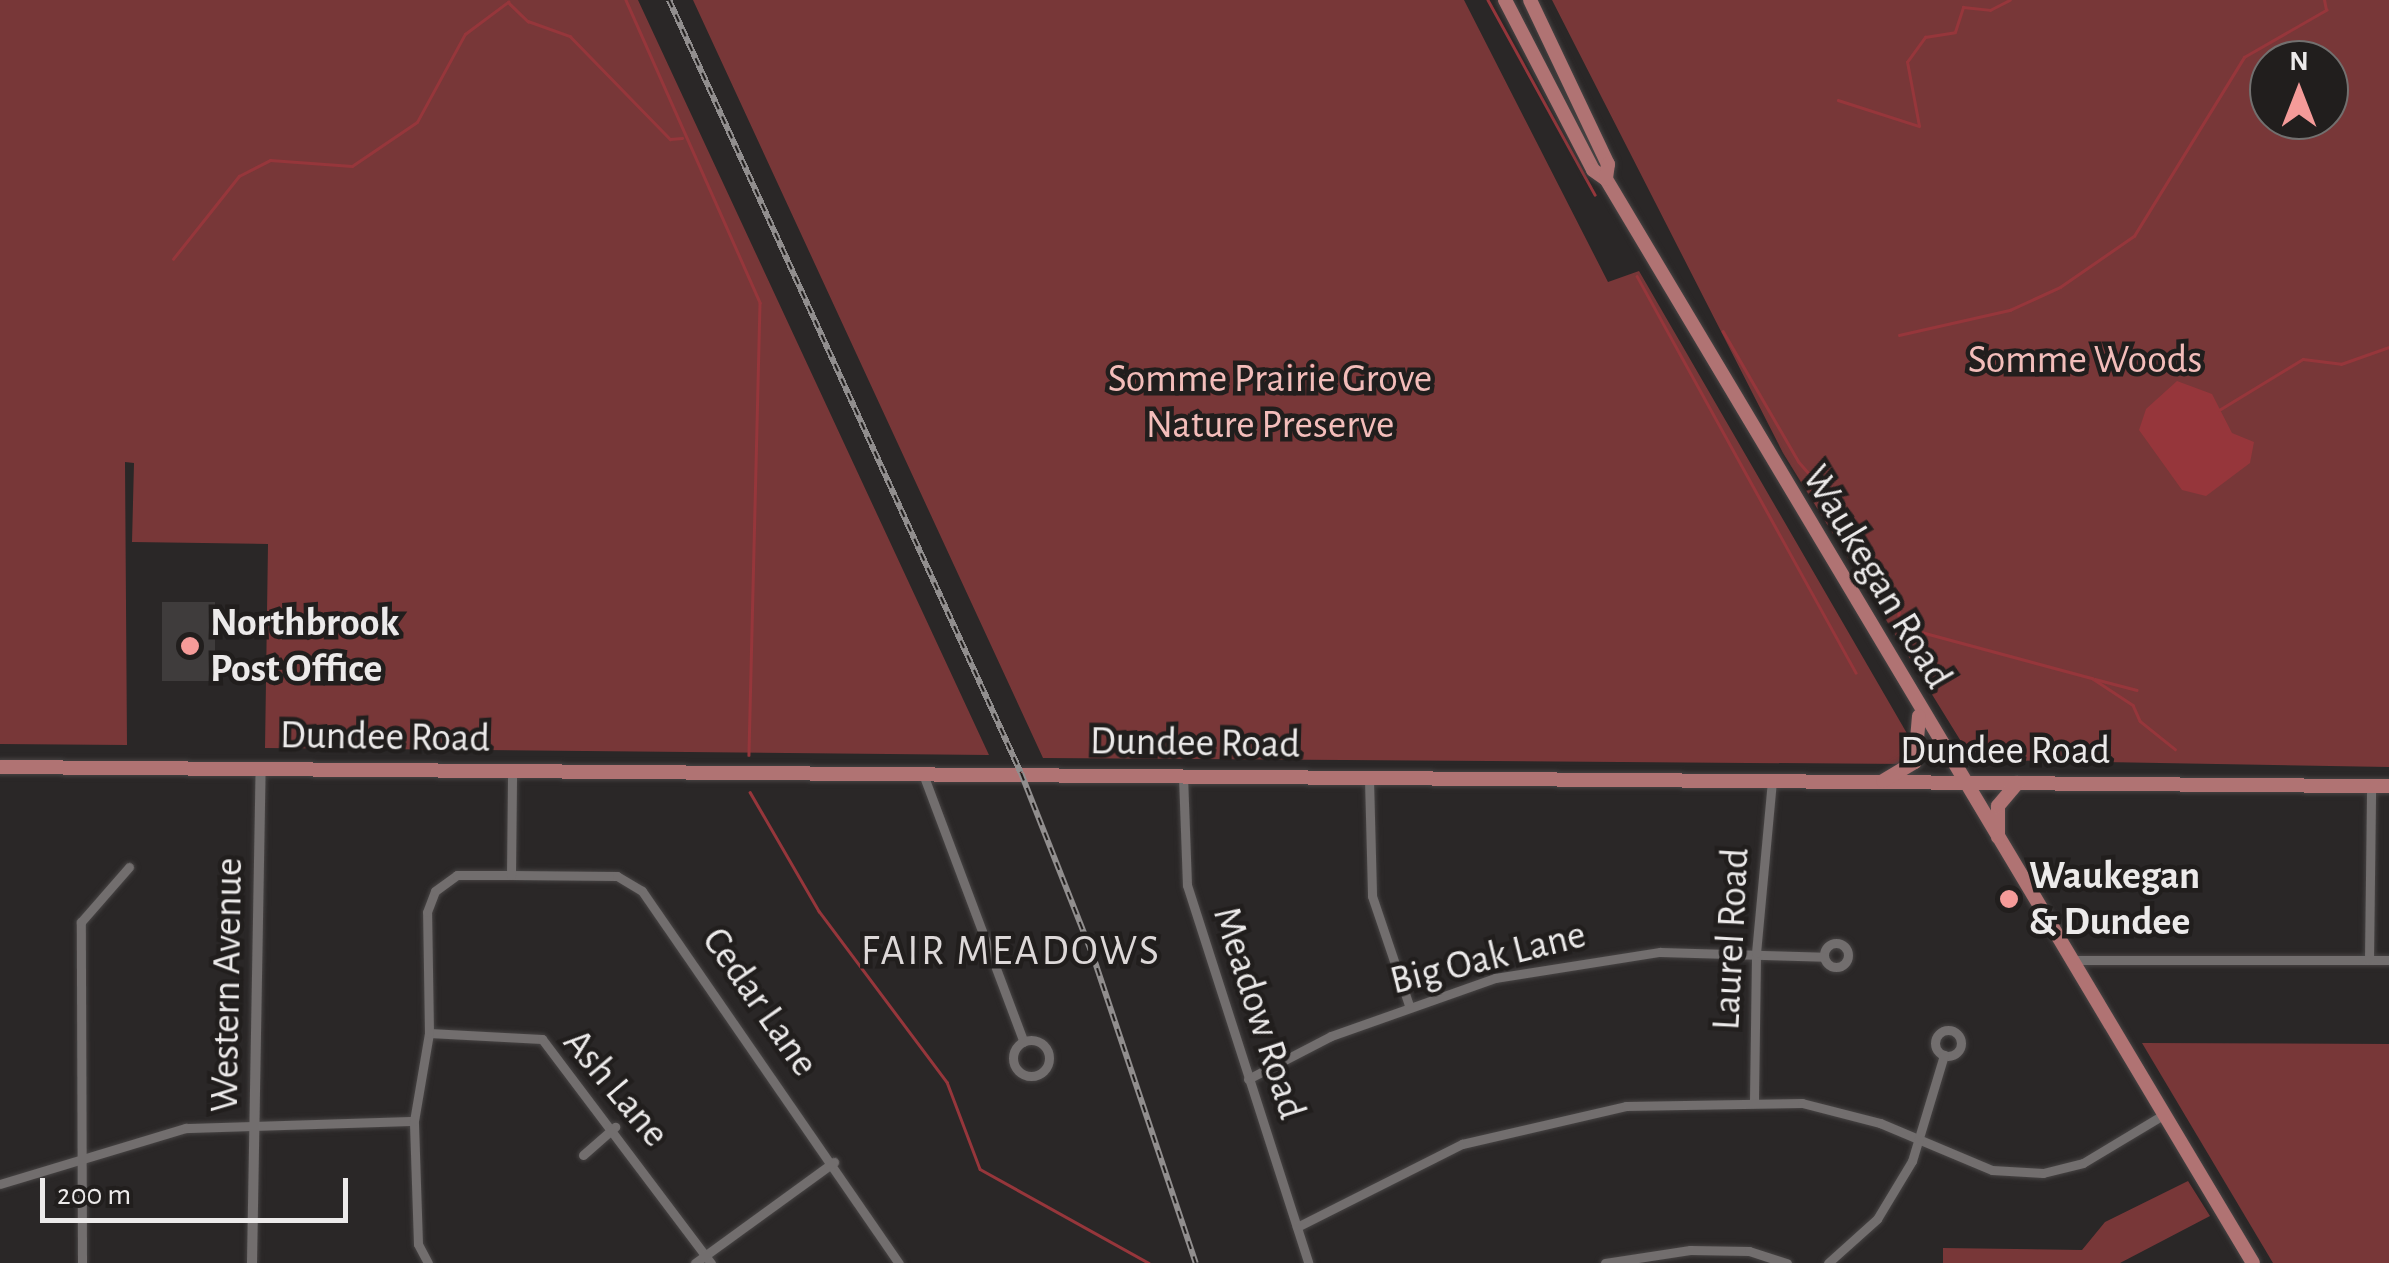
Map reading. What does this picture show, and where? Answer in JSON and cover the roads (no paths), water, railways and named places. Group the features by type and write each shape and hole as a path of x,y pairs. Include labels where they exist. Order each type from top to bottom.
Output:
{"main road":[{"name":"Waukegan Road","path":"1505,0 1594,170 1606,179 1962,783 2253,1263"},
{"name":"Waukegan Road","path":"1530,0 1608,164 1606,179"},
{"path":"1880,782 1915,762 1919,710"},
{"name":"Dundee Road","path":"0,768 2389,786"},
{"path":"1999,843 1998,806 2017,783"}],"street":[{"name":"Western Avenue","path":"252,1263 261,768"},
{"path":"428,1263 418,1244 414,1121 430,1033 427,912 434,891 458,875 511,875 512,772"},
{"path":"924,774 1024,1042 1014,1062 1020,1073 1038,1075 1048,1051 1024,1042"},
{"name":"Meadow Road","path":"1183,776 1187,885 1308,1263"},
{"path":"1369,779 1372,896 1409,1004"},
{"name":"Laurel Road","path":"1754,1100 1756,954 1772,782"},
{"path":"2369,960 2371,786"},
{"path":"82,1263 78,1158 81,922 129,868"},
{"name":"Cedar Lane","path":"511,875 617,876 642,892 834,1162 899,1263"},
{"name":"Big Oak Lane","path":"1248,1079 1409,1004 1564,964 1660,952 1824,957"},
{"path":"2070,960 2389,960"},
{"name":"Ash Lane","path":"430,1033 542,1039 615,1127 709,1259"},
{"path":"1828,1263 1877,1220 1916,1142 1944,1055"},
{"path":"1297,1228 1388,1176 1542,1121 1626,1106 1754,1100 1843,1112 1992,1170 2043,1173 2083,1163 2163,1115"},
{"path":"0,1184 186,1128 414,1121"},
{"path":"583,1155 615,1127"},
{"path":"695,1263 709,1259 834,1162"},
{"path":"1605,1263 1690,1250 1749,1251 1787,1263"}],"waterway":[{"path":"626,0 760,303 749,755"},
{"path":"1488,0 1595,195"},
{"path":"1838,100 1919,126 1907,62 1925,37 1955,32 1963,7 1990,10 2010,0"},
{"path":"1899,335 2010,310 2060,287 2134,236 2244,57 2326,10 2324,0"},
{"path":"173,259 239,176 270,160 352,166 417,122 465,34 508,2 528,21 570,36 670,139 682,138"},
{"path":"1637,276 1856,672"},
{"path":"1723,331 1799,462 1833,501 1872,585 1899,612 1899,626 2092,678 2133,705 2140,721 2175,749"},
{"path":"2219,410 2303,359 2341,364 2389,347"},
{"path":"2095,679 2137,690"},
{"path":"1135,749 1163,750"},
{"path":"750,792 819,911 947,1082 980,1169 1149,1263"}],"railway":[{"path":"669,0 1021,773 1092,953 1196,1263"}],"place":[{"name":"Northbrook Post Office","path":"190,646"},
{"name":"Waukegan & Dundee","path":"2009,899"}],"district":[{"name":"FAIR MEADOWS","path":"1011,951"}],"park label":[{"name":"Somme Woods","path":"2085,360"},
{"name":"Somme Prairie Grove Nature Preserve","path":"1270,402"}]}
